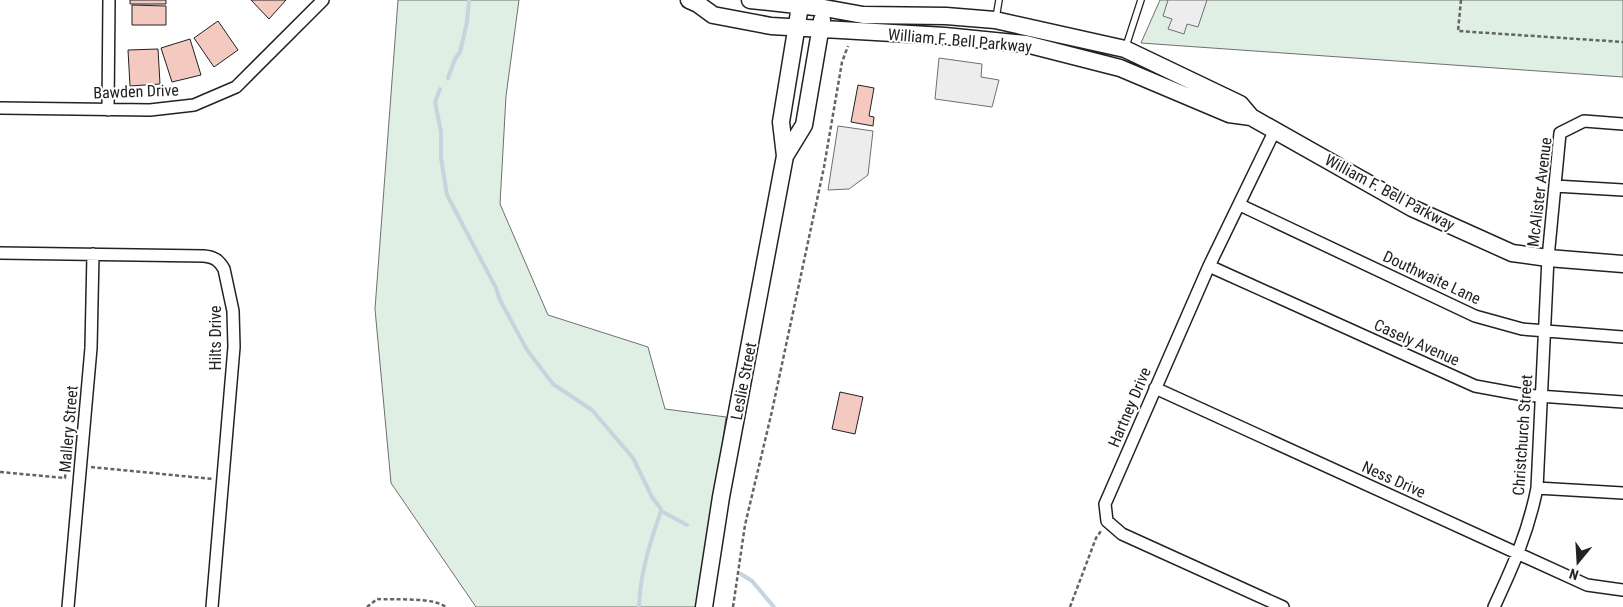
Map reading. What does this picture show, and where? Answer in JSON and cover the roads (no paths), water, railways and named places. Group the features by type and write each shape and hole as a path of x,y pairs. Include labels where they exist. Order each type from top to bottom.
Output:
{"street":[{"path":"108,110 109,0"},
{"name":"Bawden Drive","path":"0,108 150,110 194,105 236,87 322,0"},
{"name":"William F. Bell Parkway","path":"750,0 825,4 864,15 946,16 995,20 1125,48 1240,104 1251,117"},
{"name":"William F. Bell Parkway","path":"698,1 713,15 771,26 945,36 1026,44 1120,68 1229,114 1251,117 1412,208 1512,253 1623,264"},
{"name":"Leslie Street","path":"704,607 721,497 785,156 781,122 801,3"},
{"name":"Leslie Street","path":"785,156 804,125 825,4"},
{"path":"1120,68 1125,48"},
{"name":"McAlister Avenue","path":"1548,258 1560,133 1584,121 1623,124"},
{"name":"Hartney Drive","path":"1275,130 1210,266 1105,504 1107,521 1122,534 1283,607"},
{"path":"1555,186 1623,190"},
{"name":"Douthwaite Lane","path":"1240,205 1475,316 1522,329 1623,337"},
{"name":"Hilts Drive","path":"0,253 204,256 216,259 224,269 234,327 234,347 212,607"},
{"name":"Mallery Street","path":"68,607 91,348 93,254"},
{"name":"Christchurch Street","path":"1494,607 1519,553 1531,518 1537,488 1548,258"},
{"name":"Casely Avenue","path":"1210,266 1475,386 1524,395 1623,402"},
{"name":"Ness Drive","path":"1155,388 1587,585 1623,590"},
{"path":"1537,488 1623,493"}],"lane":[{"path":"995,20 999,0"},
{"path":"1125,48 1141,0"}],"waterway":[{"path":"448,78 455,59 460,52 467,22 469,0"},
{"path":"440,89 435,102 441,132 441,158 447,195 527,350 553,384 592,410 633,458 661,511 687,525"},
{"path":"639,607 649,546 661,511"},
{"path":"741,574 752,581 774,607"}]}
